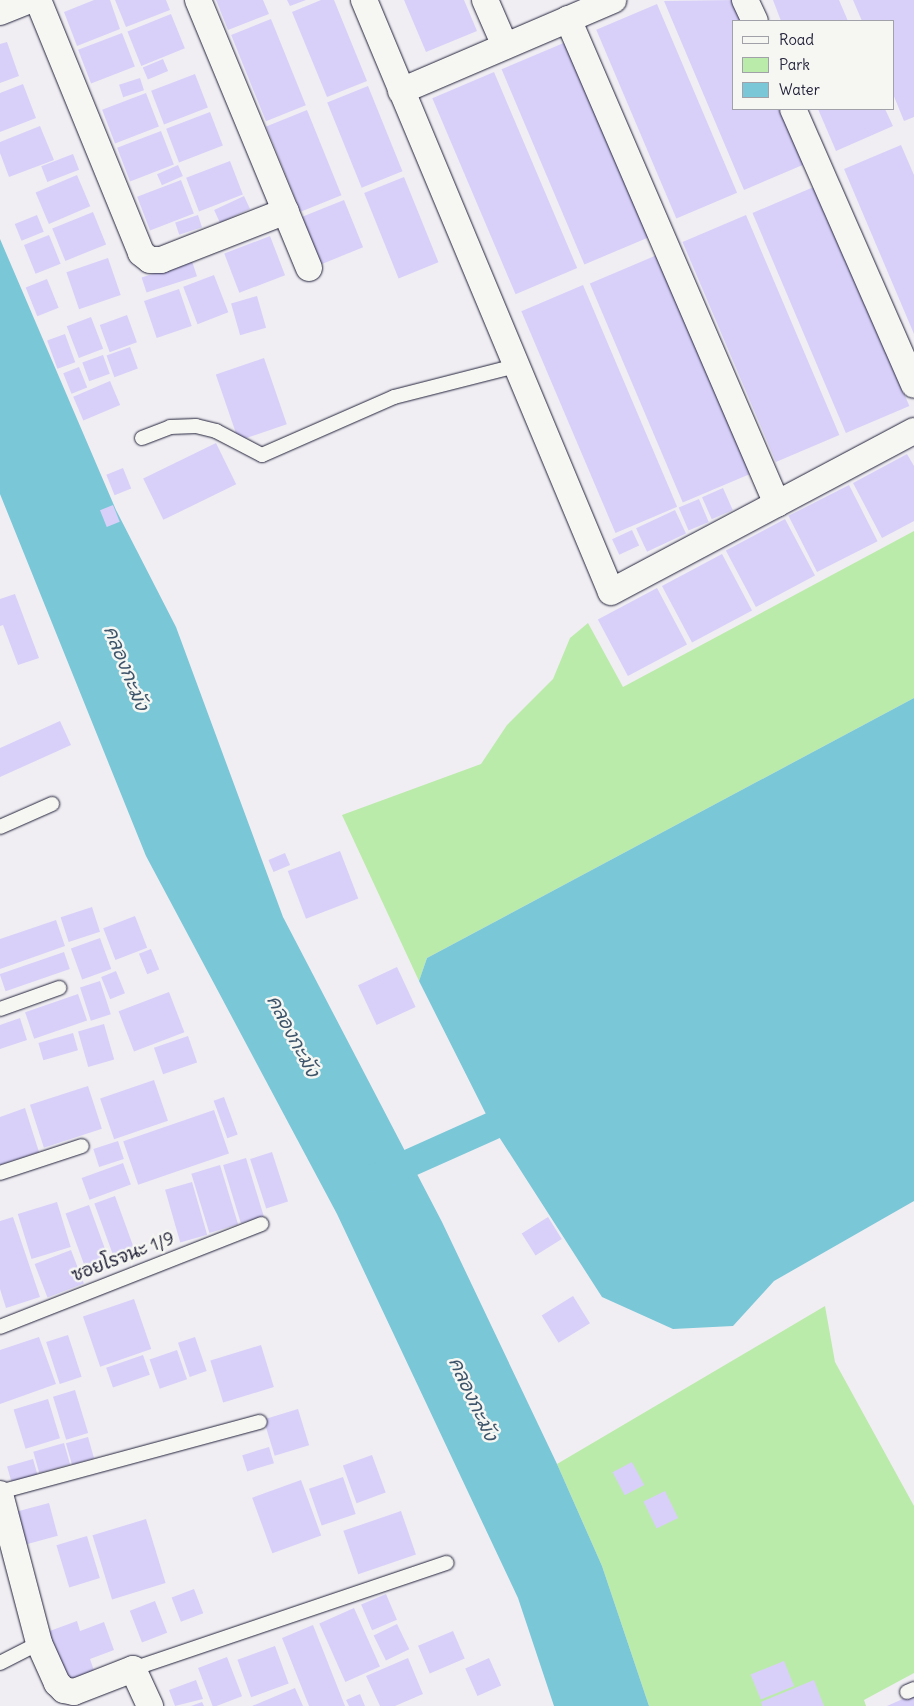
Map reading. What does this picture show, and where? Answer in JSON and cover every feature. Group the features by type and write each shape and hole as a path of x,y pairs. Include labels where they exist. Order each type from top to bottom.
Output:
{"street":[{"path":"0,12 29,0"},
{"path":"38,0 141,253 150,260 161,260 286,210"},
{"path":"198,0 309,268"},
{"path":"364,0 611,592 914,431"},
{"path":"485,0 505,46"},
{"path":"401,90 613,0"},
{"path":"745,0 755,20"},
{"path":"568,19 777,504"},
{"path":"793,110 914,385"},
{"path":"0,1493 39,1643 51,1673 64,1690 84,1689 133,1669 150,1706"}],"lane":[{"path":"142,438 170,427 196,426 216,431 262,455 394,397 516,366"},
{"path":"0,827 52,804"},
{"path":"0,1009 59,988"},
{"path":"0,1173 82,1146"},
{"name":"ซอยโรจนะ 1/9","path":"0,1327 260,1224"},
{"path":"0,1493 260,1422"},
{"path":"133,1669 447,1563"},
{"path":"0,1663 39,1643"}],"green space":[{"path":"914,531 914,698 427,958 419,981 342,815 481,764 507,725 553,679 570,638 588,623 623,687"},
{"path":"825,1306 835,1362 914,1506 914,1673 864,1700 866,1706 649,1706 602,1566 557,1464"}],"water":[{"name":"คลองกะมัง","path":"0,239 116,510 176,627 283,917 442,1222 557,1464 602,1566 649,1706 554,1706 518,1598 337,1214 146,856 0,494"},
{"path":"914,698 914,1201 774,1281 733,1326 673,1329 602,1297 492,1126 419,981 427,958"}],"building":[{"path":"94,0 110,0 120,29 77,46 64,12"},
{"path":"115,0 166,0 170,10 126,27"},
{"path":"216,0 263,0 269,14 228,30"},
{"path":"287,0 306,0 290,6"},
{"path":"321,0 334,0 367,81 327,97 292,12"},
{"path":"404,0 464,0 477,31 426,52"},
{"path":"736,0 745,20 732,20 732,110 782,110 805,164 744,190 664,1"},
{"path":"773,0 839,0 848,20 781,20"},
{"path":"853,0 914,0 914,117 904,121 894,96 894,20 862,20"},
{"path":"657,4 737,193 676,218 596,30"},
{"path":"171,14 185,48 141,66 127,32"},
{"path":"271,19 306,105 266,121 231,35"},
{"path":"122,33 135,67 91,83 78,50"},
{"path":"7,42 19,76 0,83 0,44"},
{"path":"566,42 649,237 584,264 502,69"},
{"path":"163,59 168,71 148,80 143,68"},
{"path":"494,72 577,268 516,294 432,98"},
{"path":"195,74 208,108 164,124 151,91"},
{"path":"140,78 144,90 123,97 119,85"},
{"path":"23,84 36,118 0,132 0,93"},
{"path":"368,86 402,171 362,188 327,102"},
{"path":"146,93 159,127 115,143 102,110"},
{"path":"307,110 341,195 301,212 266,126"},
{"path":"818,110 885,110 893,126 836,151"},
{"path":"210,112 223,146 179,162 166,129"},
{"path":"40,126 54,160 9,177 0,153 0,142"},
{"path":"161,131 174,165 130,181 117,148"},
{"path":"901,145 914,175 914,334 844,169"},
{"path":"73,154 79,170 47,182 41,166"},
{"path":"230,161 243,195 199,211 186,178"},
{"path":"178,165 183,176 162,185 157,174"},
{"path":"77,175 90,206 49,224 36,193"},
{"path":"404,177 438,262 399,278 364,193"},
{"path":"181,180 194,214 150,230 137,197"},
{"path":"816,186 909,406 846,433 752,213"},
{"path":"244,196 250,209 220,223 214,210"},
{"path":"344,200 363,247 321,264 302,217"},
{"path":"93,212 106,244 65,261 52,228"},
{"path":"37,215 44,232 21,241 15,224"},
{"path":"198,215 202,227 179,235 175,222"},
{"path":"746,215 839,435 776,462 682,242"},
{"path":"49,235 61,264 36,274 24,245"},
{"path":"270,236 285,275 239,293 224,254"},
{"path":"657,255 750,474 683,503 590,284"},
{"path":"108,258 121,295 79,309 66,272"},
{"path":"192,261 197,276 147,293 142,277"},
{"path":"214,275 228,312 198,324 183,287"},
{"path":"47,279 59,308 37,316 26,288"},
{"path":"583,285 677,507 615,533 521,311"},
{"path":"179,289 192,326 157,338 144,301"},
{"path":"257,296 266,328 240,335 231,303"},
{"path":"127,315 137,342 110,352 100,325"},
{"path":"91,317 103,349 79,358 67,326"},
{"path":"65,334 75,362 57,369 47,340"},
{"path":"130,347 138,369 114,377 107,356"},
{"path":"103,355 110,374 89,381 82,363"},
{"path":"264,358 287,424 239,441 216,375"},
{"path":"79,367 87,387 71,394 63,373"},
{"path":"110,381 120,405 83,421 73,397"},
{"path":"216,443 236,484 163,520 143,479"},
{"path":"907,454 914,466 914,521 882,538 853,483"},
{"path":"123,468 131,488 115,495 106,475"},
{"path":"849,485 878,541 817,572 788,516"},
{"path":"723,488 733,510 712,519 702,497"},
{"path":"699,499 709,522 689,531 679,508"},
{"path":"113,505 120,522 107,527 100,510"},
{"path":"675,510 686,534 647,552 636,528"},
{"path":"785,519 815,576 756,607 726,550"},
{"path":"632,530 639,545 619,555 612,539"},
{"path":"722,554 752,611 692,642 662,586"},
{"path":"657,588 687,645 628,676 598,619"},
{"path":"15,594 39,658 18,665 3,625 0,626 0,599"},
{"path":"60,721 71,745 0,777 0,748"},
{"path":"340,851 358,899 306,919 288,871"},
{"path":"285,853 290,865 274,872 268,860"},
{"path":"92,907 100,932 69,942 61,917"},
{"path":"135,916 147,948 115,960 103,928"},
{"path":"56,920 65,946 0,969 0,939"},
{"path":"100,938 111,969 82,980 71,949"},
{"path":"151,949 159,969 147,974 139,954"},
{"path":"64,952 70,969 6,991 0,974"},
{"path":"397,967 416,1007 377,1025 358,985"},
{"path":"116,971 125,993 110,999 101,977"},
{"path":"100,981 111,1014 91,1021 80,987"},
{"path":"169,992 184,1032 134,1051 119,1011"},
{"path":"78,994 87,1020 34,1039 25,1012"},
{"path":"20,1018 27,1040 0,1049 0,1025"},
{"path":"104,1024 114,1060 88,1067 78,1031"},
{"path":"73,1033 78,1050 43,1060 38,1043"},
{"path":"188,1036 197,1062 163,1074 154,1048"},
{"path":"154,1080 168,1121 114,1139 100,1099"},
{"path":"88,1086 102,1129 44,1148 30,1105"},
{"path":"224,1097 238,1135 227,1138 214,1101"},
{"path":"25,1108 39,1152 0,1165 0,1117"},
{"path":"214,1110 229,1153 138,1185 123,1141"},
{"path":"118,1141 124,1159 99,1167 93,1149"},
{"path":"272,1152 288,1201 266,1209 250,1159"},
{"path":"246,1158 264,1216 241,1223 223,1165"},
{"path":"123,1163 131,1185 90,1200 82,1178"},
{"path":"220,1165 238,1224 209,1233 191,1174"},
{"path":"192,1182 207,1235 180,1243 165,1190"},
{"path":"115,1196 137,1256 116,1264 94,1204"},
{"path":"57,1202 71,1247 32,1259 18,1214"},
{"path":"89,1205 112,1268 88,1277 66,1214"},
{"path":"13,1217 40,1297 6,1308 0,1289 0,1221"},
{"path":"548,1217 562,1239 535,1255 522,1233"},
{"path":"71,1250 84,1284 47,1298 35,1264"},
{"path":"573,1296 590,1323 559,1343 542,1316"},
{"path":"134,1299 151,1349 100,1367 83,1317"},
{"path":"68,1335 82,1377 60,1384 46,1342"},
{"path":"39,1337 56,1384 0,1404 0,1350"},
{"path":"195,1337 207,1371 190,1377 178,1343"},
{"path":"261,1345 274,1387 223,1403 210,1360"},
{"path":"177,1350 187,1379 160,1389 150,1359"},
{"path":"143,1355 150,1375 113,1388 106,1368"},
{"path":"75,1390 88,1433 66,1440 53,1397"},
{"path":"48,1399 60,1438 26,1449 14,1410"},
{"path":"298,1409 309,1445 275,1456 264,1420"},
{"path":"88,1437 94,1458 72,1464 66,1443"},
{"path":"64,1443 70,1464 39,1473 33,1452"},
{"path":"269,1447 274,1463 247,1471 242,1455"},
{"path":"372,1455 386,1493 357,1503 343,1466"},
{"path":"33,1459 38,1476 12,1484 7,1466"},
{"path":"632,1462 644,1485 625,1495 613,1472"},
{"path":"343,1477 356,1514 322,1526 309,1489"},
{"path":"301,1480 321,1535 272,1553 252,1498"},
{"path":"665,1491 678,1518 657,1528 643,1502"},
{"path":"49,1503 58,1536 22,1545 13,1513"},
{"path":"401,1511 416,1554 358,1574 343,1531"},
{"path":"146,1519 166,1583 112,1599 92,1535"},
{"path":"87,1536 100,1578 69,1587 56,1545"},
{"path":"194,1589 203,1613 181,1622 172,1598"},
{"path":"386,1594 397,1620 372,1630 361,1605"},
{"path":"155,1601 167,1633 142,1642 130,1611"},
{"path":"354,1608 380,1666 345,1682 319,1623"},
{"path":"77,1621 80,1631 104,1622 114,1650 90,1659 97,1679 67,1689 47,1632"},
{"path":"397,1624 409,1649 386,1661 374,1635"},
{"path":"313,1625 345,1706 309,1706 282,1638"},
{"path":"453,1631 465,1659 430,1673 418,1646"},
{"path":"275,1646 289,1684 251,1697 237,1660"},
{"path":"227,1657 242,1696 213,1706 198,1668"},
{"path":"408,1658 423,1694 395,1706 380,1706 366,1676"},
{"path":"489,1658 501,1685 477,1696 465,1669"},
{"path":"784,1661 794,1686 761,1700 751,1674"},
{"path":"196,1680 203,1699 175,1706 169,1690"},
{"path":"814,1680 824,1706 762,1706 761,1702"},
{"path":"295,1688 303,1706 252,1706"},
{"path":"360,1694 365,1706 349,1706 346,1700"},
{"path":"914,1694 914,1706 887,1706"},
{"path":"202,1702 204,1706 191,1706"}],"waterway":[{"path":"376,1178 492,1126"}]}
